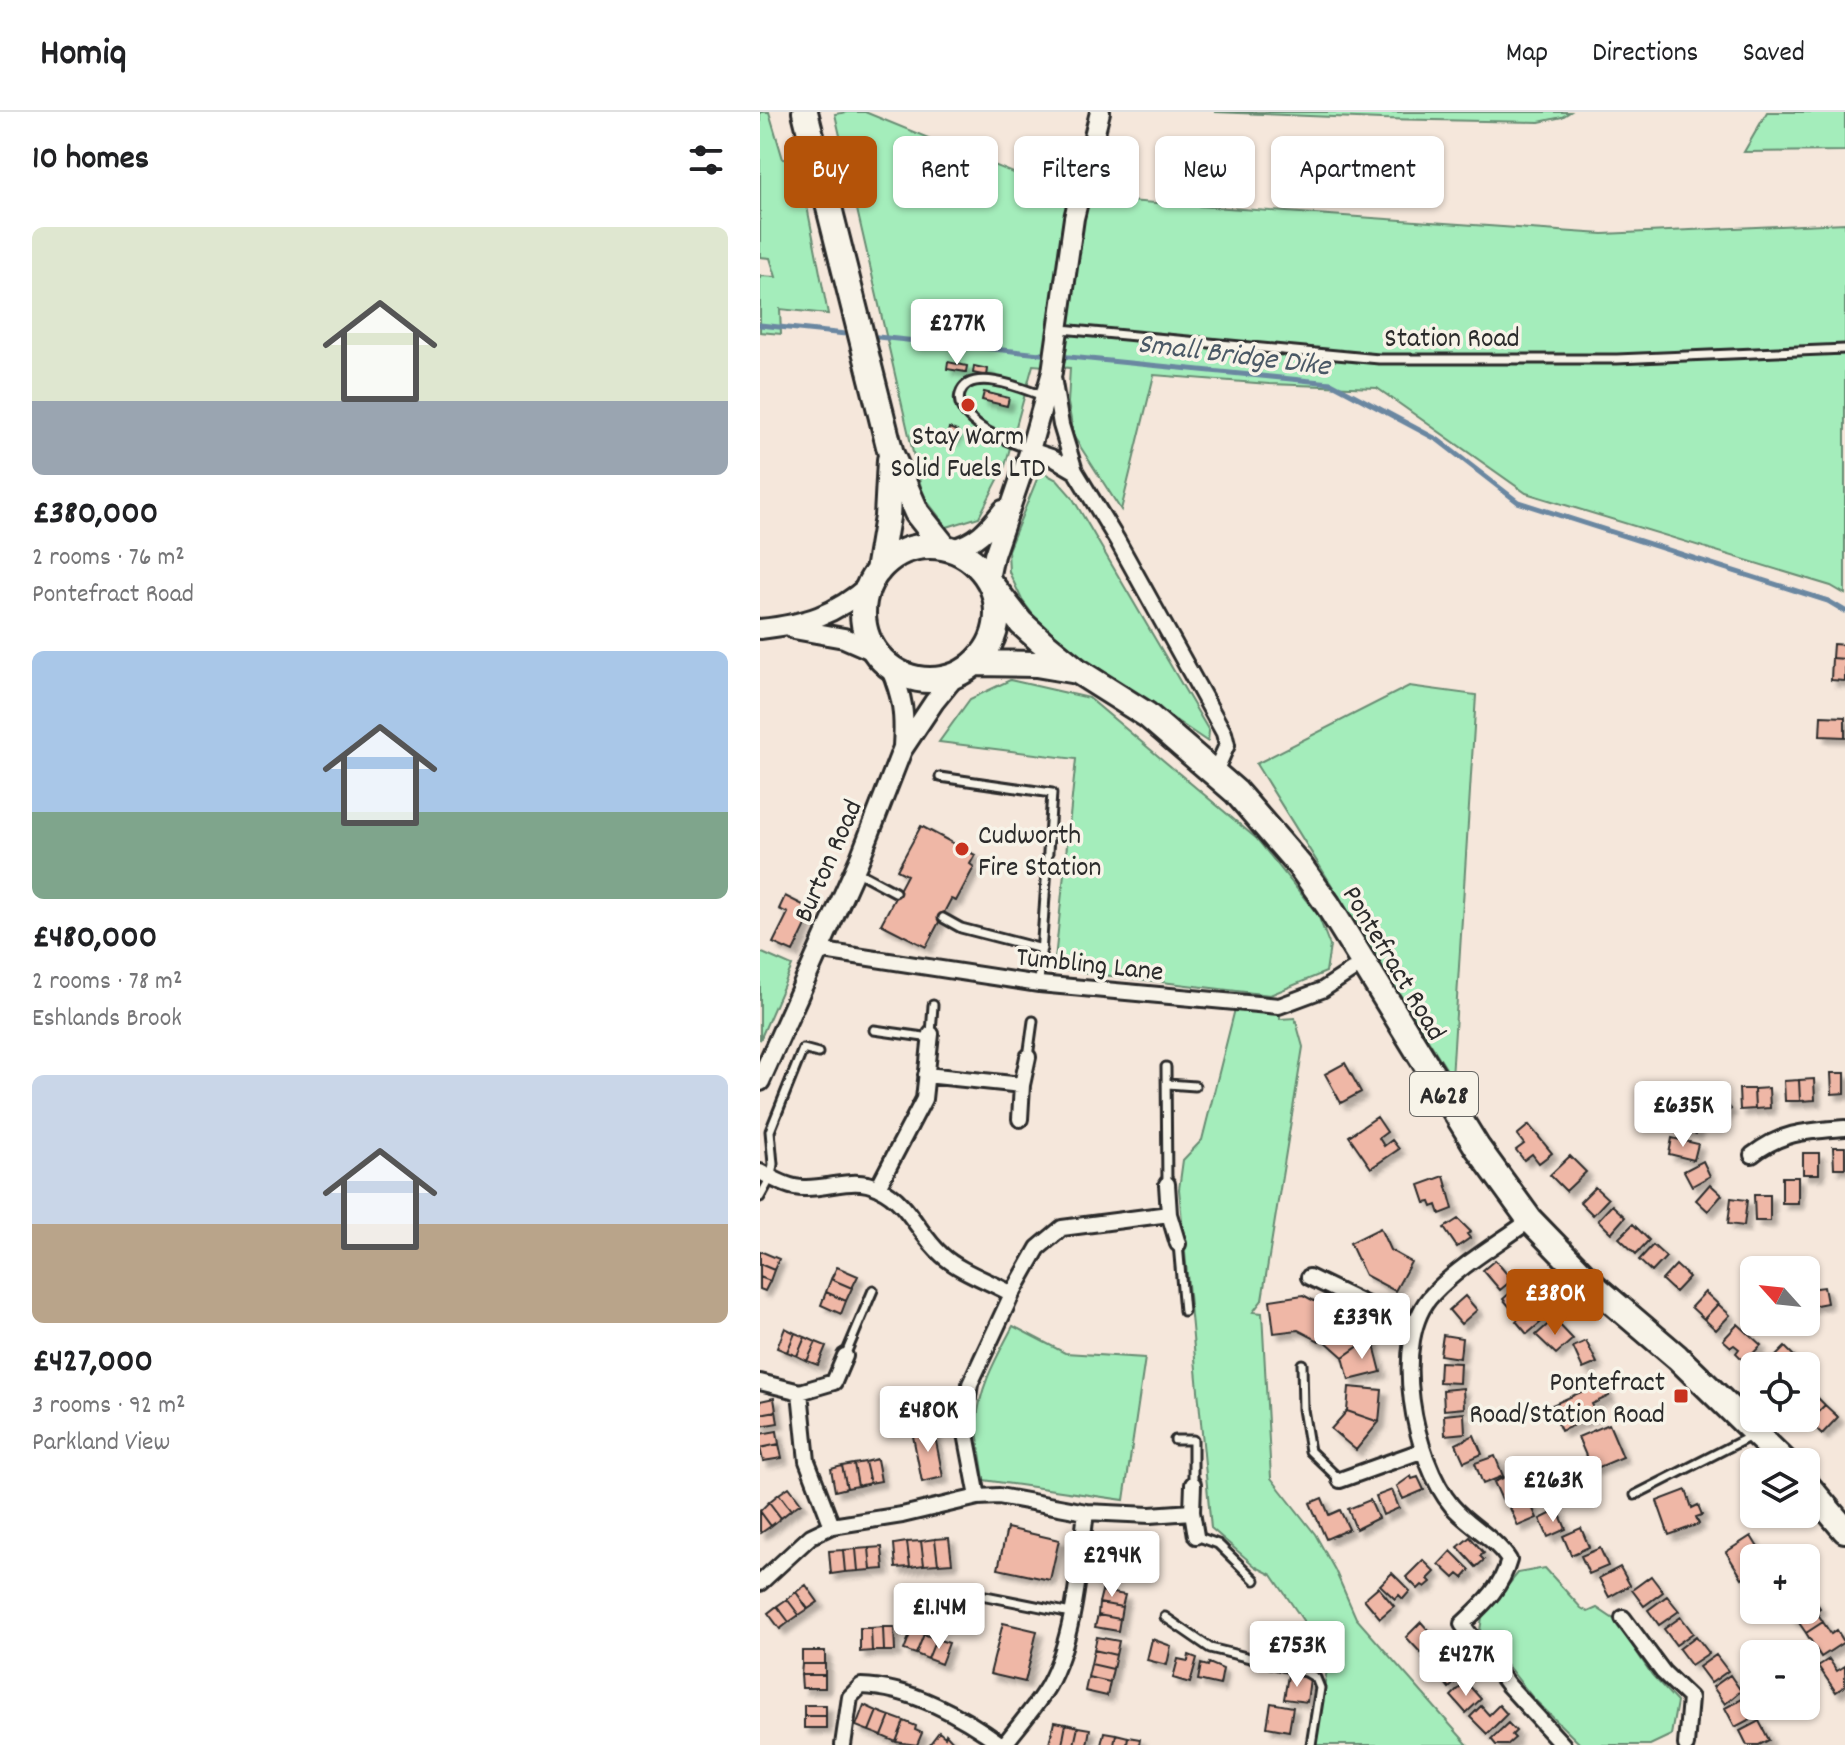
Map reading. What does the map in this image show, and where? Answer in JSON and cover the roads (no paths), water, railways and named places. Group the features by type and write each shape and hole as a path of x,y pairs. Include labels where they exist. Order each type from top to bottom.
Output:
{"highway":[{"path":"805,112 891,454 917,513 948,548 974,562 991,583 997,602 994,635 986,650 966,669 939,679 906,675 883,660 864,625 863,611 874,578 887,517 891,454"},
{"path":"874,578 891,558 907,550 925,546 948,548"},
{"name":"Pontefract Road","path":"991,583 1021,623 1079,672 1147,715 1236,792 1300,866 1328,905 1477,1147 1530,1220 1595,1287 1677,1357 1771,1448"},
{"name":"Pontefract Road","path":"966,669 1036,664 1079,672"},
{"path":"1820,1501 1845,1530"}],"street":[{"path":"991,583 1052,372 1074,218 1100,112"},
{"path":"1052,372 1061,425 1075,471 1224,733 1227,745 1215,772"},
{"path":"1030,450 1051,457 1075,471"},
{"path":"948,548 968,545 978,538 1013,499"},
{"path":"760,629 813,620 837,610 874,578"},
{"path":"781,627 844,638 883,660"},
{"name":"Burton Road","path":"883,660 900,690 905,715 902,750"},
{"name":"Burton Road","path":"760,1081 854,870 902,750 934,702 966,669"},
{"name":"Tumbling Lane","path":"817,950 1039,984 1279,1006 1322,990 1351,971"},
{"path":"878,1187 924,1099 931,1036"},
{"path":"1020,1119 1028,1057"},
{"path":"926,1075 1022,1085"},
{"path":"1752,1155 1792,1133 1845,1128"},
{"path":"765,1175 805,1189 852,1181 878,1187 897,1199 928,1242 945,1259 1012,1294"},
{"path":"1167,1184 1169,1214 1178,1244"},
{"path":"978,1497 964,1423 970,1384 1012,1294 1038,1248 1062,1228 1169,1214"},
{"path":"1530,1220 1431,1295 1415,1323 1408,1388 1421,1451 1452,1506 1499,1545 1509,1560 1505,1576 1493,1595 1462,1624 1508,1685 1563,1745"},
{"path":"1309,1277 1394,1318 1415,1323"},
{"path":"760,1382 800,1392 834,1382 845,1356"},
{"path":"800,1392 807,1461 832,1526"},
{"path":"1340,1480 1421,1451"},
{"path":"1193,1484 1192,1512 1196,1536"},
{"path":"760,1583 811,1536 832,1526 902,1515 978,1497 999,1496 1086,1512 1150,1515 1192,1512"},
{"path":"843,1745 850,1697 861,1686 879,1686 969,1721 1003,1745 1046,1689 1063,1652 1079,1575 1086,1512"},
{"path":"1623,1618 1663,1672 1690,1698 1686,1745"}],"lane":[{"name":"Station Road","path":"1058,335 1379,359 1617,359 1845,349"},
{"path":"1030,450 989,433 972,420 961,407 960,395 966,385 976,380 1021,388 1045,397"},
{"path":"940,777 1052,793 1039,984"},
{"path":"854,870 895,892"},
{"path":"943,918 961,928 1042,949"},
{"path":"874,1030 931,1036 933,1005"},
{"path":"1028,1057 1033,1021"},
{"path":"760,1197 765,1175 773,1164 770,1131 803,1049 818,1053"},
{"path":"1166,1067 1167,1184"},
{"path":"1168,1084 1195,1086"},
{"path":"1178,1244 1184,1311"},
{"path":"845,1356 873,1290"},
{"path":"1302,1364 1303,1409 1310,1451 1340,1480"},
{"path":"1635,1495 1757,1433"},
{"path":"1175,1440 1193,1440 1193,1484"},
{"path":"1196,1536 1218,1544 1255,1580"},
{"path":"981,1595 1071,1613"},
{"path":"1165,1617 1210,1648 1306,1672 1316,1678 1320,1688 1311,1745"}],"waterway":[{"name":"Small Bridge Dike","path":"760,325 855,335"},
{"name":"Small Bridge Dike","path":"868,336 1050,355"},
{"name":"Small Bridge Dike","path":"1059,356 1331,383 1438,440 1518,502 1828,601 1845,611"}],"place":[{"name":"Stay Warm Solid Fuels LTD","path":"968,405"},
{"name":"Cudworth Fire Station","path":"962,849"},
{"name":"Pontefract Road/Station Road","path":"1681,1396"}]}
